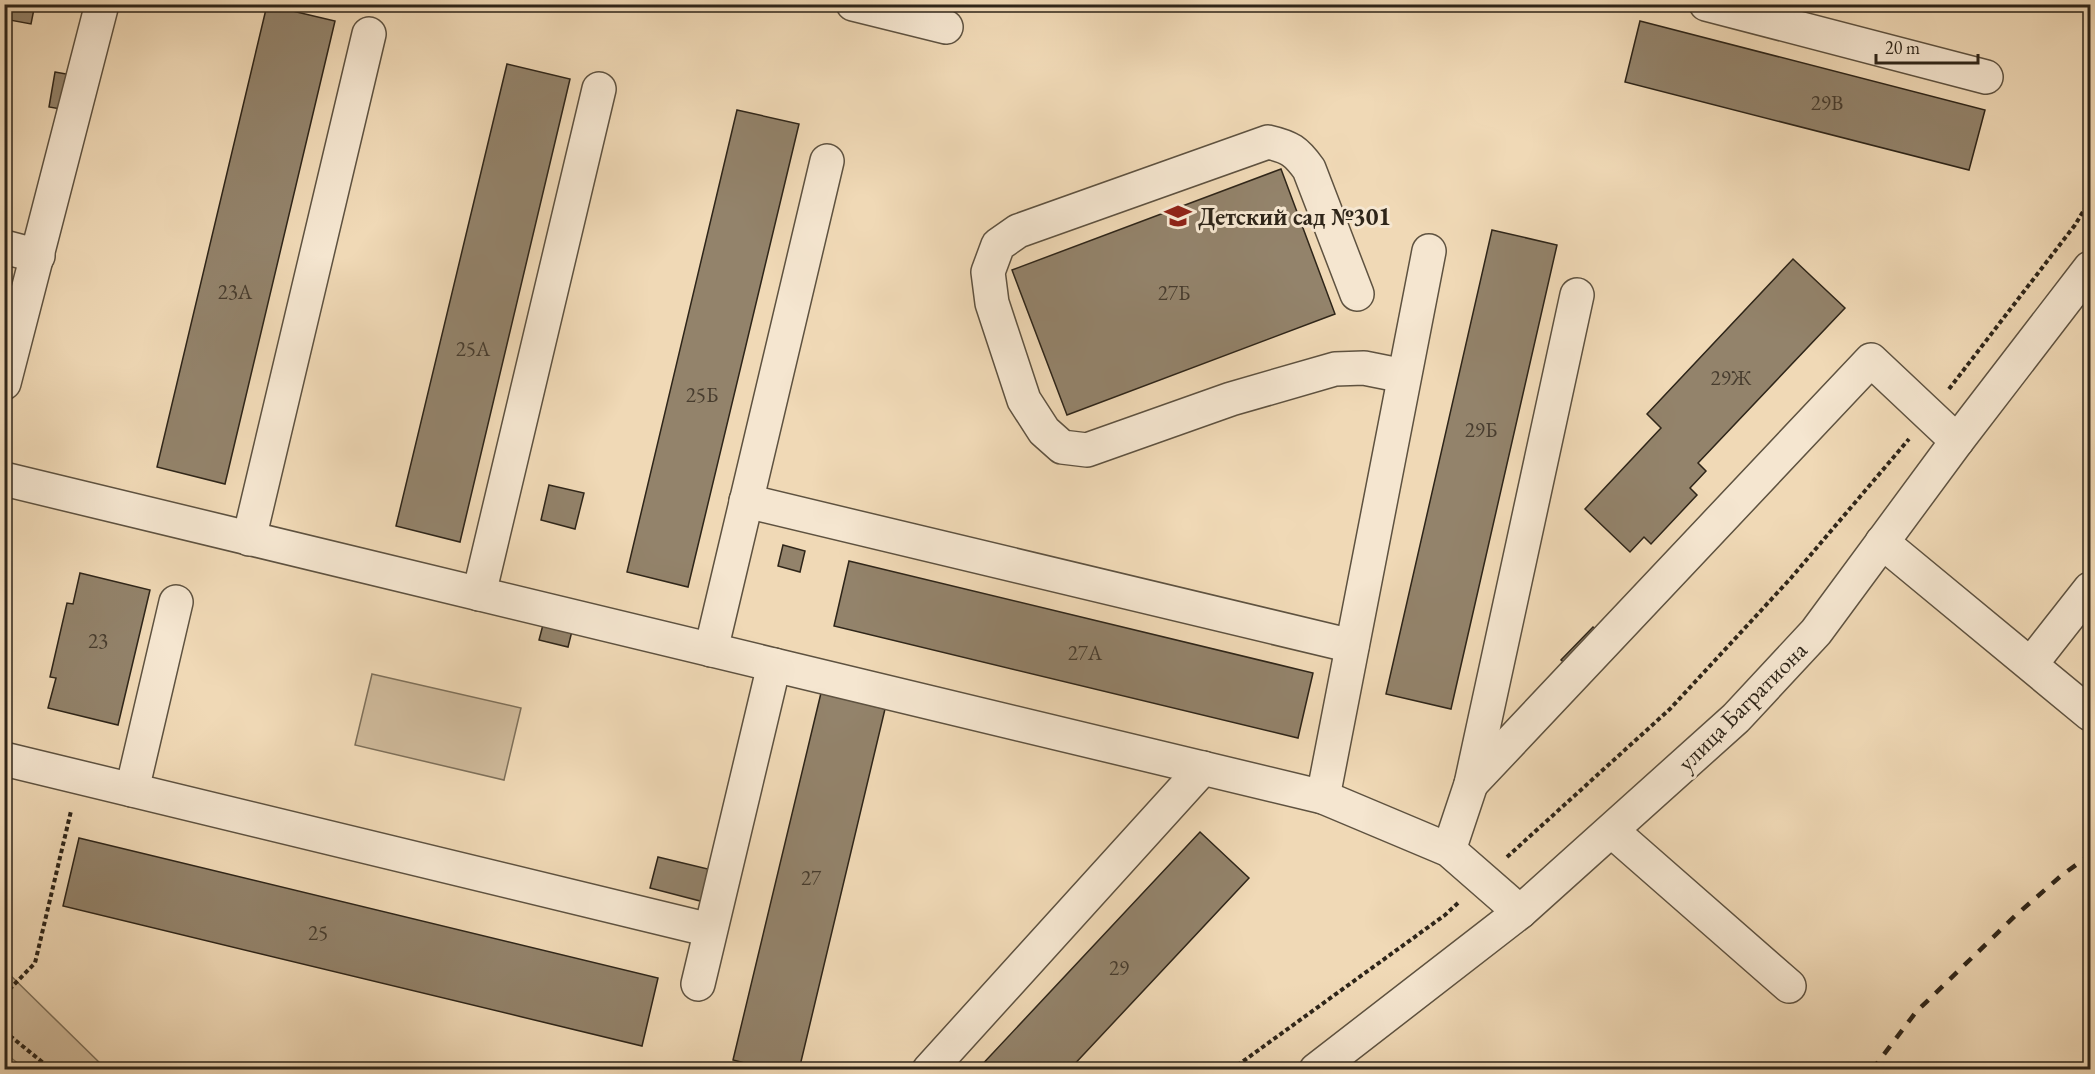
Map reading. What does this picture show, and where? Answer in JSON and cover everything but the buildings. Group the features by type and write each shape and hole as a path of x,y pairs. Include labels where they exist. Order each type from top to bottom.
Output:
{"street":[{"path":"4,383 8,351 38,256 102,4"},
{"path":"853,4 946,27"},
{"path":"1706,4 1986,77"},
{"path":"249,538 369,34"},
{"path":"479,594 599,89"},
{"path":"1357,294 1309,170 1298,154 1284,146 1268,142 1018,231 998,245 988,272 992,303 1024,400 1044,431 1062,447 1087,450 1231,399 1335,369 1364,368 1404,376"},
{"path":"711,650 827,162"},
{"path":"4,247 38,256"},
{"path":"1323,797 1429,251"},
{"name":"улица Багратиона","path":"1316,1070 1520,912 1736,718 1808,641 1957,441 2090,269"},
{"path":"1449,850 1471,784 1577,295"},
{"path":"1471,784 1871,360 1957,441"},
{"path":"4,479 1323,797 1449,850 1520,912"},
{"path":"746,501 1352,646"},
{"path":"1882,542 2091,714"},
{"path":"2031,664 2091,589"},
{"path":"132,790 176,602"},
{"path":"698,984 774,665"},
{"path":"4,759 710,930"},
{"path":"929,1070 1203,768"},
{"path":"1612,831 1789,986"}],"path":[{"path":"1231,1070 1445,915 1670,710 1791,578 1930,415 2075,225 2091,200"},
{"path":"4,994 35,963 79,778"},
{"path":"4,1031 52,1070"}],"shaded area":[{"path":"372,674 521,708 504,780 355,745"},
{"path":"5,970 106,1069 25,1069 5,1053"}],"railway":[{"path":"1872,1070 1916,1012 2015,916 2062,875 2090,855"}],"place":[{"name":"Детский сад №301","path":"1178,216"}]}
